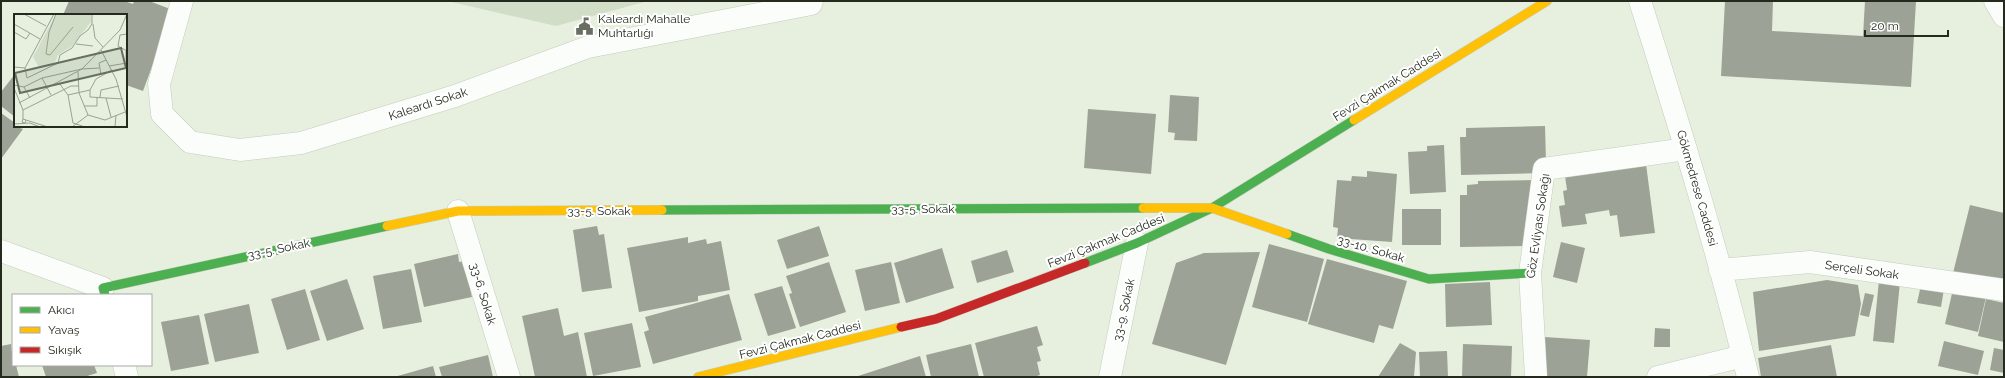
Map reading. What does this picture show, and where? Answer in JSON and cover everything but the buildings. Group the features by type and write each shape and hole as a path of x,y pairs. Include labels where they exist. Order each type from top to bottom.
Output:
{"street":[{"name":"Kaleardı Sokak","path":"182,1 159,84 162,114 190,142 240,150 301,143 455,96 588,48 765,15 811,4 812,1"},
{"name":"Fevzi Çakmak Caddesi","path":"698,377 755,371 936,319 1137,244 1212,208 1547,1"},
{"name":"Gökmedrese Caddesi","path":"1640,1 1686,148 1748,377"},
{"path":"1995,1 2004,16"},
{"name":"Göz Evliyası Sokağı","path":"1536,377 1530,273 1544,169 1686,148"},
{"name":"33-5. Sokak","path":"1,251 104,292 458,211 1212,208"},
{"name":"33-10. Sokak","path":"1212,208 1329,249 1429,279 1530,273"},
{"name":"33-6. Sokak","path":"458,211 509,377"},
{"name":"33-9. Sokak","path":"1110,377 1137,244"},
{"name":"Serçeli Sokak","path":"1720,270 1810,262 2004,290"},
{"path":"1658,377 1743,356"},
{"path":"124,366 128,377"}],"green space":[{"path":"447,1 648,1 556,26"}],"traffic: fast":[{"path":"1085,263 1137,243 1212,208 1354,120"},
{"path":"662,210 1143,208"},
{"path":"105,294 103,288 387,226"},
{"path":"1287,234 1329,249 1429,279 1530,273"}],"traffic: slow":[{"path":"1354,120 1547,1"},
{"path":"1143,208 1212,208 1287,234"},
{"path":"387,226 458,211 662,210"},
{"path":"698,377 901,327"}],"traffic: jam":[{"path":"901,327 936,319 1085,263"}],"place":[{"name":"Kaleardı Mahalle Muhtarlığı","path":"585,26"}]}
